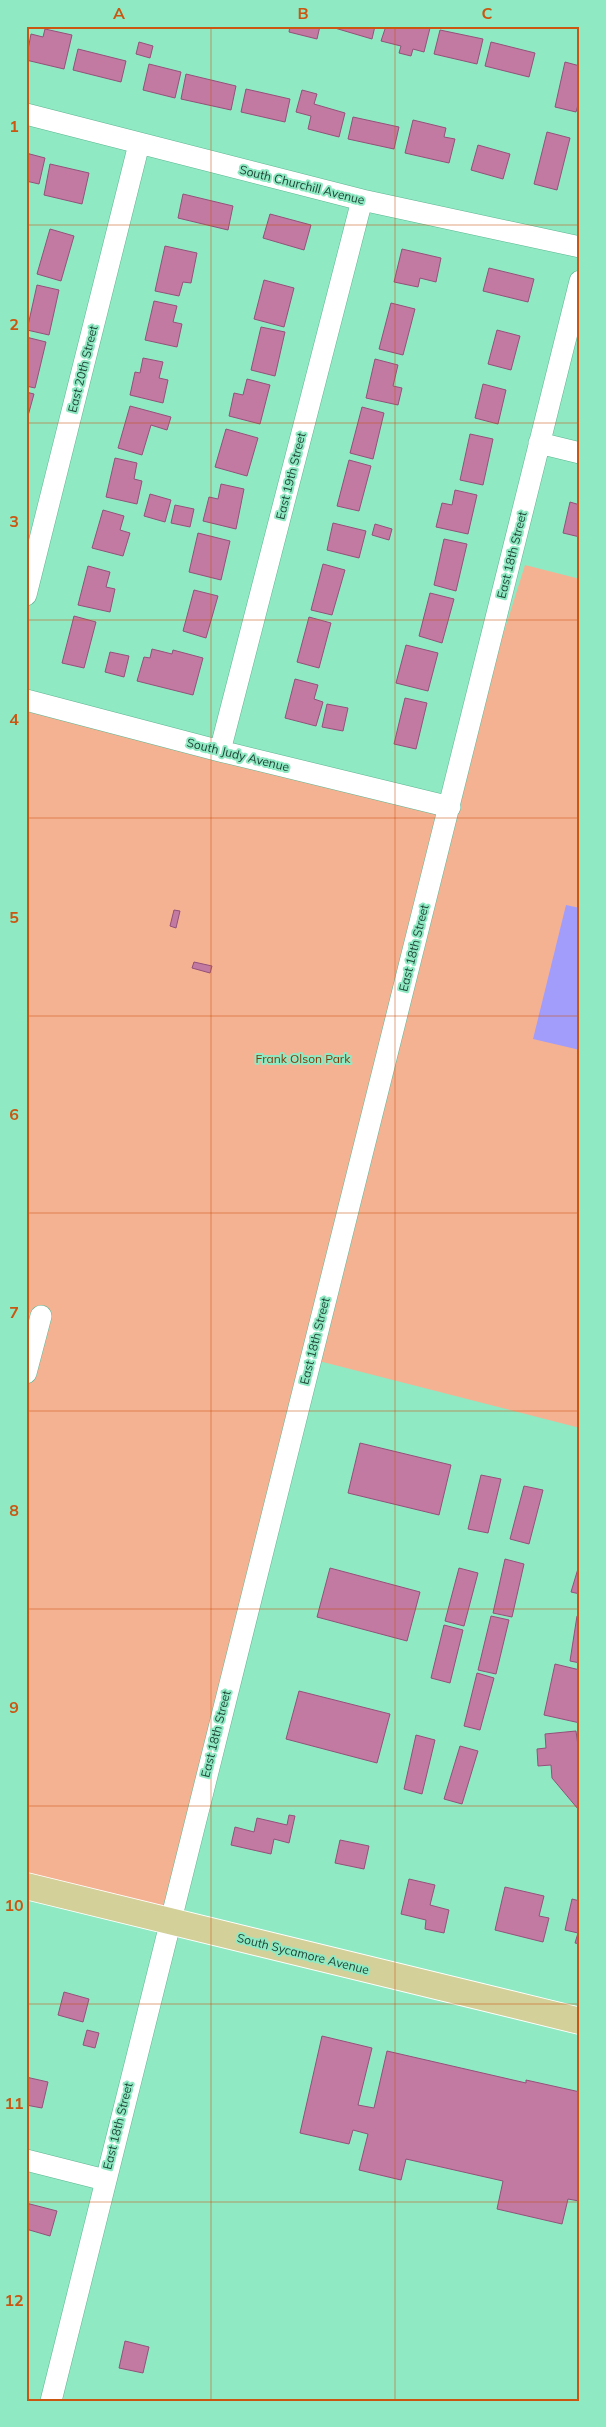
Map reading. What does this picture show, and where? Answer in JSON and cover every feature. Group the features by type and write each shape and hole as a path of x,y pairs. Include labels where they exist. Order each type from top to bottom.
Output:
{"main road":[{"name":"South Sycamore Avenue","path":"26,1886 580,2021"}],"street":[{"name":"South Churchill Avenue","path":"26,114 362,200 580,247"},
{"name":"East 20th Street","path":"26,595 140,144"},
{"name":"East 19th Street","path":"220,751 362,200"},
{"name":"East 18th Street","path":"51,2401 580,281"},
{"path":"539,443 580,453"},
{"name":"South Judy Avenue","path":"26,700 220,751 450,807"},
{"path":"26,1373 41,1316"},
{"path":"26,2160 105,2180"}],"green space":[{"name":"Frank Olson Park","path":"525,565 580,579 580,1428 311,1359 169,1922 26,1886 26,1373 41,1316 26,1312 26,700 449,807"}],"shaded area":[{"path":"566,905 580,908 580,1050 533,1039"}],"building":[{"path":"290,26 320,26 317,39 289,32"},
{"path":"328,26 375,26 372,39"},
{"path":"386,26 422,26 430,28 424,52 413,49 411,56 399,53 401,46 381,41"},
{"path":"45,29 72,35 64,69 26,60 31,34 43,37"},
{"path":"440,30 483,39 477,64 434,54"},
{"path":"139,42 153,46 150,58 136,54"},
{"path":"491,42 535,53 529,77 485,66"},
{"path":"78,49 126,61 121,82 73,70"},
{"path":"565,62 580,66 580,98 576,112 555,107"},
{"path":"149,64 181,72 175,98 143,90"},
{"path":"186,74 236,86 231,110 181,99"},
{"path":"246,89 290,99 285,122 241,112"},
{"path":"302,90 317,94 314,104 345,113 339,137 308,129 311,116 296,112"},
{"path":"353,117 399,127 394,149 348,139"},
{"path":"413,120 446,128 444,137 455,139 449,163 405,153"},
{"path":"547,132 570,138 557,190 534,184"},
{"path":"478,145 510,154 503,179 471,170"},
{"path":"26,153 45,158 39,184 26,181"},
{"path":"50,164 89,173 82,204 44,195"},
{"path":"183,194 233,206 228,230 178,218"},
{"path":"270,214 311,225 304,250 263,238"},
{"path":"50,229 74,236 61,281 37,274"},
{"path":"165,246 197,253 191,283 183,282 179,296 155,291"},
{"path":"402,249 441,258 436,282 420,278 418,287 394,282"},
{"path":"489,268 534,279 528,302 483,291"},
{"path":"264,280 294,288 284,327 254,319"},
{"path":"37,285 59,290 49,335 27,330"},
{"path":"154,301 177,306 173,322 182,324 177,347 145,340"},
{"path":"391,303 415,309 403,355 379,349"},
{"path":"261,327 285,332 275,376 251,370"},
{"path":"497,330 520,336 511,370 488,364"},
{"path":"26,337 46,342 35,388 26,386"},
{"path":"143,358 163,362 159,378 168,380 163,403 130,395 135,372 140,373"},
{"path":"375,359 398,365 393,386 402,388 398,405 366,398"},
{"path":"247,379 270,385 260,424 229,416 234,393 243,395"},
{"path":"483,384 506,390 498,424 475,418"},
{"path":"26,392 34,394 26,423"},
{"path":"130,406 171,417 167,430 151,425 142,455 118,448"},
{"path":"362,407 384,413 373,459 350,453"},
{"path":"226,429 258,438 247,476 215,467"},
{"path":"470,434 493,439 483,485 460,480"},
{"path":"115,458 137,463 134,479 142,481 137,504 106,497"},
{"path":"349,460 371,466 359,511 337,506"},
{"path":"221,484 244,489 236,529 203,521 209,497 218,499"},
{"path":"455,490 477,495 468,534 436,527 442,503 452,505"},
{"path":"150,494 171,500 165,522 144,516"},
{"path":"570,502 580,505 580,537 563,533"},
{"path":"175,505 194,509 190,527 171,523"},
{"path":"103,510 124,516 120,530 130,533 123,556 92,548"},
{"path":"333,523 366,531 359,558 327,550"},
{"path":"375,524 392,529 389,540 372,535"},
{"path":"198,533 230,541 221,580 189,572"},
{"path":"444,539 467,544 456,591 434,585"},
{"path":"323,564 345,570 332,615 311,610"},
{"path":"88,566 110,572 106,587 115,589 110,612 78,605"},
{"path":"194,590 218,596 206,638 183,631"},
{"path":"430,593 454,599 442,643 419,636"},
{"path":"74,616 96,622 84,668 62,663"},
{"path":"309,617 331,623 319,668 297,662"},
{"path":"406,645 438,653 428,691 396,683"},
{"path":"152,649 172,654 173,650 203,658 193,695 137,681 144,657 150,658"},
{"path":"110,652 129,656 124,677 105,672"},
{"path":"295,679 318,685 314,699 323,702 316,726 285,718"},
{"path":"405,698 427,703 416,749 394,744"},
{"path":"327,704 348,708 343,731 322,727"},
{"path":"174,910 180,911 176,928 170,926"},
{"path":"194,962 212,966 210,973 192,968"},
{"path":"360,1443 451,1465 439,1515 348,1493"},
{"path":"481,1475 501,1479 488,1533 468,1529"},
{"path":"524,1486 543,1490 529,1544 510,1539"},
{"path":"505,1559 524,1564 512,1617 493,1613"},
{"path":"580,1562 580,1594 571,1592"},
{"path":"330,1568 420,1592 407,1641 317,1617"},
{"path":"459,1568 478,1573 464,1626 445,1621"},
{"path":"491,1616 509,1620 496,1674 478,1670"},
{"path":"577,1616 580,1616 580,1663 570,1661"},
{"path":"444,1625 463,1630 450,1683 431,1678"},
{"path":"555,1664 580,1670 580,1723 544,1715"},
{"path":"477,1673 494,1678 480,1730 464,1726"},
{"path":"299,1691 390,1714 377,1763 286,1739"},
{"path":"576,1731 580,1760 580,1807 578,1809 552,1778 551,1765 538,1766 537,1749 546,1748 545,1734"},
{"path":"416,1735 435,1740 422,1794 404,1789"},
{"path":"460,1746 478,1751 462,1804 444,1799"},
{"path":"289,1815 295,1816 289,1843 274,1839 271,1854 231,1845 235,1827 254,1832 257,1818 287,1825"},
{"path":"340,1840 369,1846 364,1869 335,1863"},
{"path":"409,1879 435,1885 430,1905 449,1910 444,1933 425,1929 426,1920 401,1914"},
{"path":"505,1887 544,1896 539,1916 549,1918 543,1942 495,1930"},
{"path":"572,1899 580,1901 580,1944 575,1943 578,1933 565,1930"},
{"path":"64,1992 89,1999 83,2022 58,2015"},
{"path":"87,2030 99,2033 95,2048 83,2045"},
{"path":"322,2036 372,2048 358,2105 374,2108 387,2051 526,2083 526,2080 580,2092 579,2201 568,2199 562,2224 497,2209 503,2181 406,2159 401,2180 359,2170 368,2134 353,2130 349,2144 300,2133"},
{"path":"26,2077 48,2082 42,2108 26,2105"},
{"path":"26,2203 57,2211 50,2236 26,2229"},
{"path":"125,2341 149,2347 143,2373 119,2368"}]}
